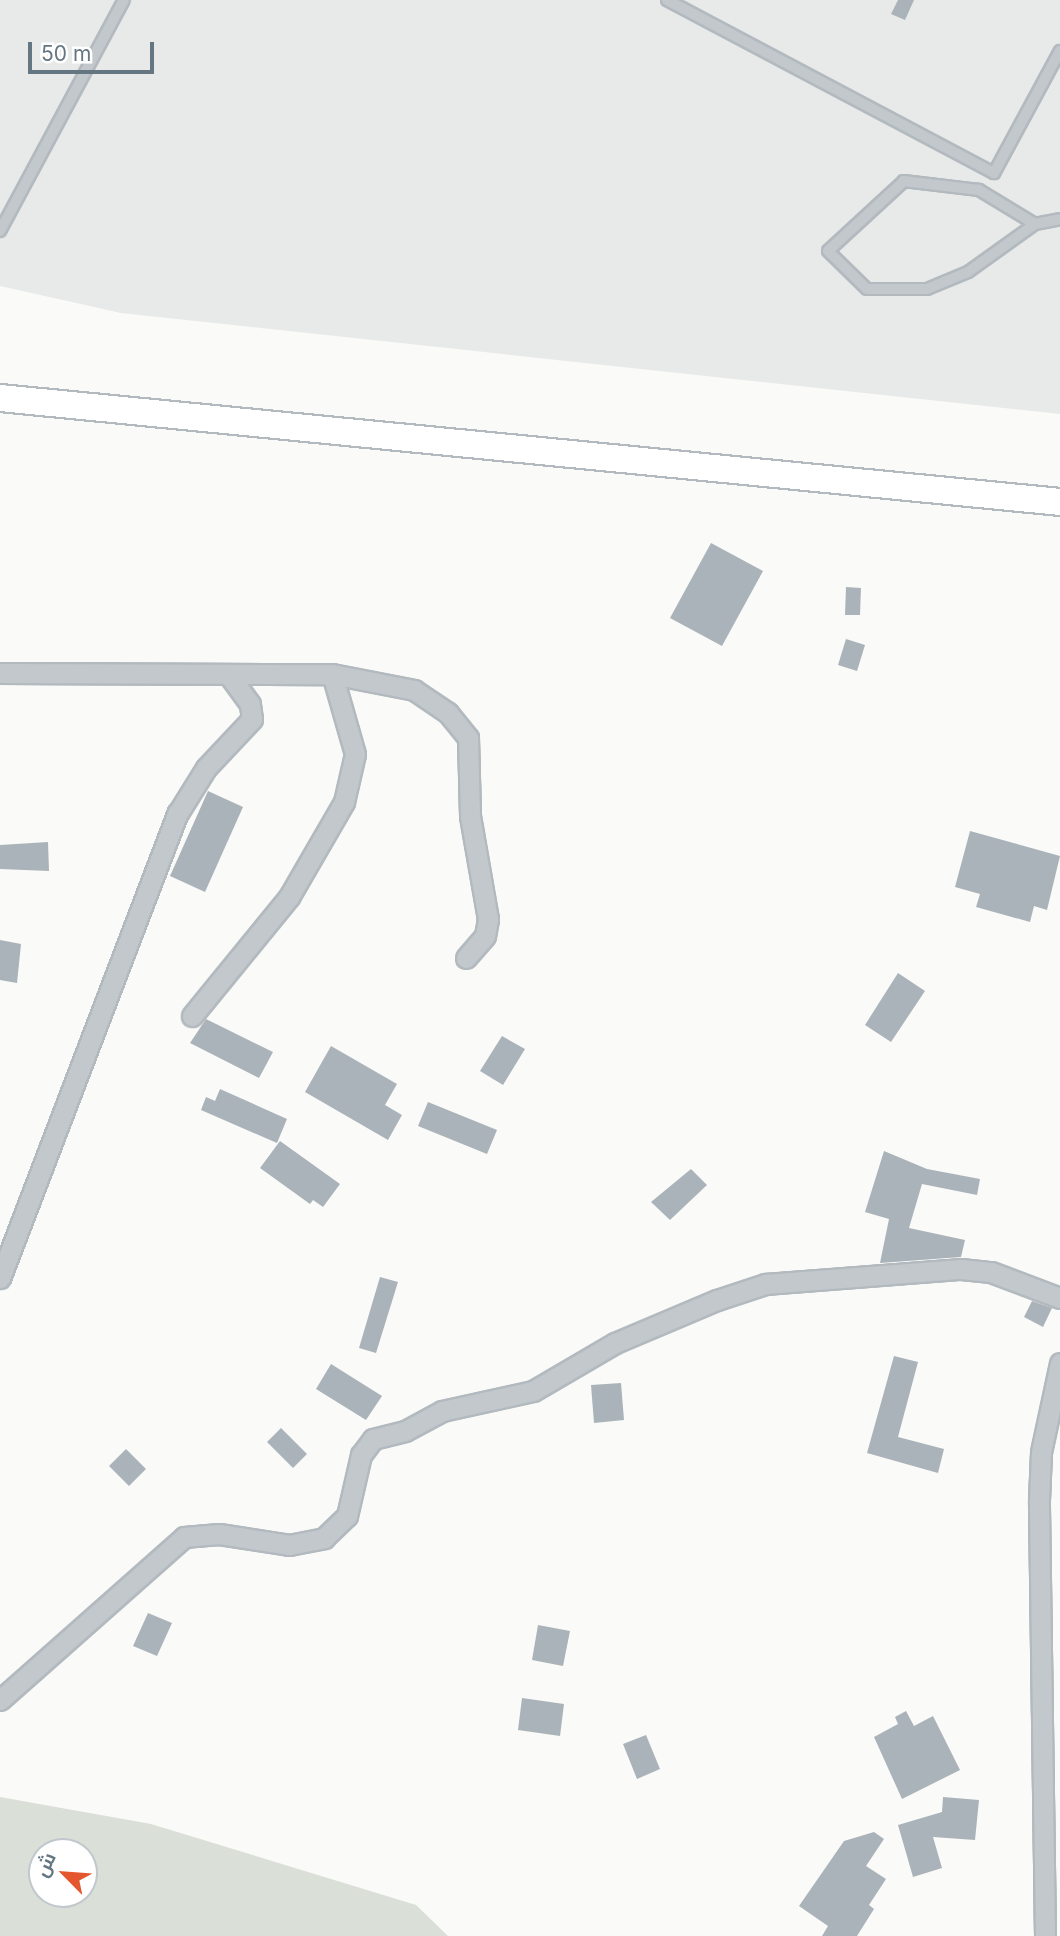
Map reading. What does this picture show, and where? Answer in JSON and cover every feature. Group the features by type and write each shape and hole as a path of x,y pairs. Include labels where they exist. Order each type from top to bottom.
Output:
{"main road":[{"path":"0,398 1060,502"}],"street":[{"path":"0,673 332,674 414,690 448,713 468,738 470,816 488,919 485,936 466,958"},
{"path":"192,1016 289,897 344,802 355,754 332,674"},
{"path":"0,1278 178,813 205,768 252,719 250,704 229,675"},
{"path":"0,1700 184,1537 219,1534 301,1545 333,1533 350,1509 361,1455 380,1435 405,1431 442,1410 533,1391 615,1343 748,1288 869,1280 961,1269 990,1272 1060,1298"},
{"path":"1045,1936 1041,1452 1060,1363"}],"lane":[{"path":"0,231 124,0"},
{"path":"667,0 994,173 1060,51"},
{"path":"1035,225 979,190 904,181 828,251 867,289 927,289 968,272 1035,225 1060,219"}],"shaded area":[{"path":"0,0 1060,0 1060,414 121,313 0,286"},
{"path":"0,1797 151,1824 416,1905 448,1936 0,1936"}],"building":[{"path":"898,0 914,0 905,20 891,14"},
{"path":"711,543 763,571 722,646 670,618"},
{"path":"846,587 861,588 860,615 845,615"},
{"path":"846,639 865,645 857,671 838,665"},
{"path":"208,791 243,807 205,892 170,876"},
{"path":"970,831 1060,856 1047,910 1034,906 1030,922 976,907 980,894 955,887"},
{"path":"48,842 49,871 0,869 0,845"},
{"path":"0,940 21,944 17,983 0,980"},
{"path":"898,973 925,991 891,1042 865,1025"},
{"path":"206,1019 273,1052 259,1078 190,1043"},
{"path":"502,1036 525,1049 503,1085 480,1071"},
{"path":"331,1046 397,1084 385,1105 402,1115 388,1140 305,1092"},
{"path":"220,1089 287,1119 277,1143 201,1110 206,1097 215,1101"},
{"path":"428,1102 497,1130 487,1154 418,1126"},
{"path":"280,1141 340,1184 323,1207 313,1200 310,1204 260,1168"},
{"path":"884,1151 927,1169 980,1179 977,1195 922,1184 909,1228 965,1240 961,1257 880,1263 889,1219 865,1212"},
{"path":"691,1169 707,1185 670,1220 651,1202"},
{"path":"380,1277 398,1282 376,1353 359,1348"},
{"path":"1032,1301 1052,1308 1043,1327 1024,1317"},
{"path":"894,1356 918,1362 898,1437 944,1449 938,1473 867,1453"},
{"path":"331,1364 382,1396 366,1420 316,1389"},
{"path":"621,1383 624,1420 594,1423 591,1385"},
{"path":"281,1428 307,1454 293,1468 267,1442"},
{"path":"126,1449 146,1469 129,1486 109,1466"},
{"path":"148,1613 172,1623 157,1656 133,1646"},
{"path":"538,1625 570,1631 563,1666 532,1660"},
{"path":"522,1698 564,1704 560,1736 518,1730"},
{"path":"906,1711 914,1726 933,1716 960,1770 902,1799 874,1737 898,1724 895,1717"},
{"path":"646,1735 660,1769 637,1779 623,1744"},
{"path":"943,1797 979,1800 975,1840 933,1837 942,1868 913,1877 898,1825 942,1812"},
{"path":"874,1832 884,1839 866,1866 886,1879 869,1905 874,1909 857,1936 822,1936 828,1926 799,1906 844,1841"}]}
